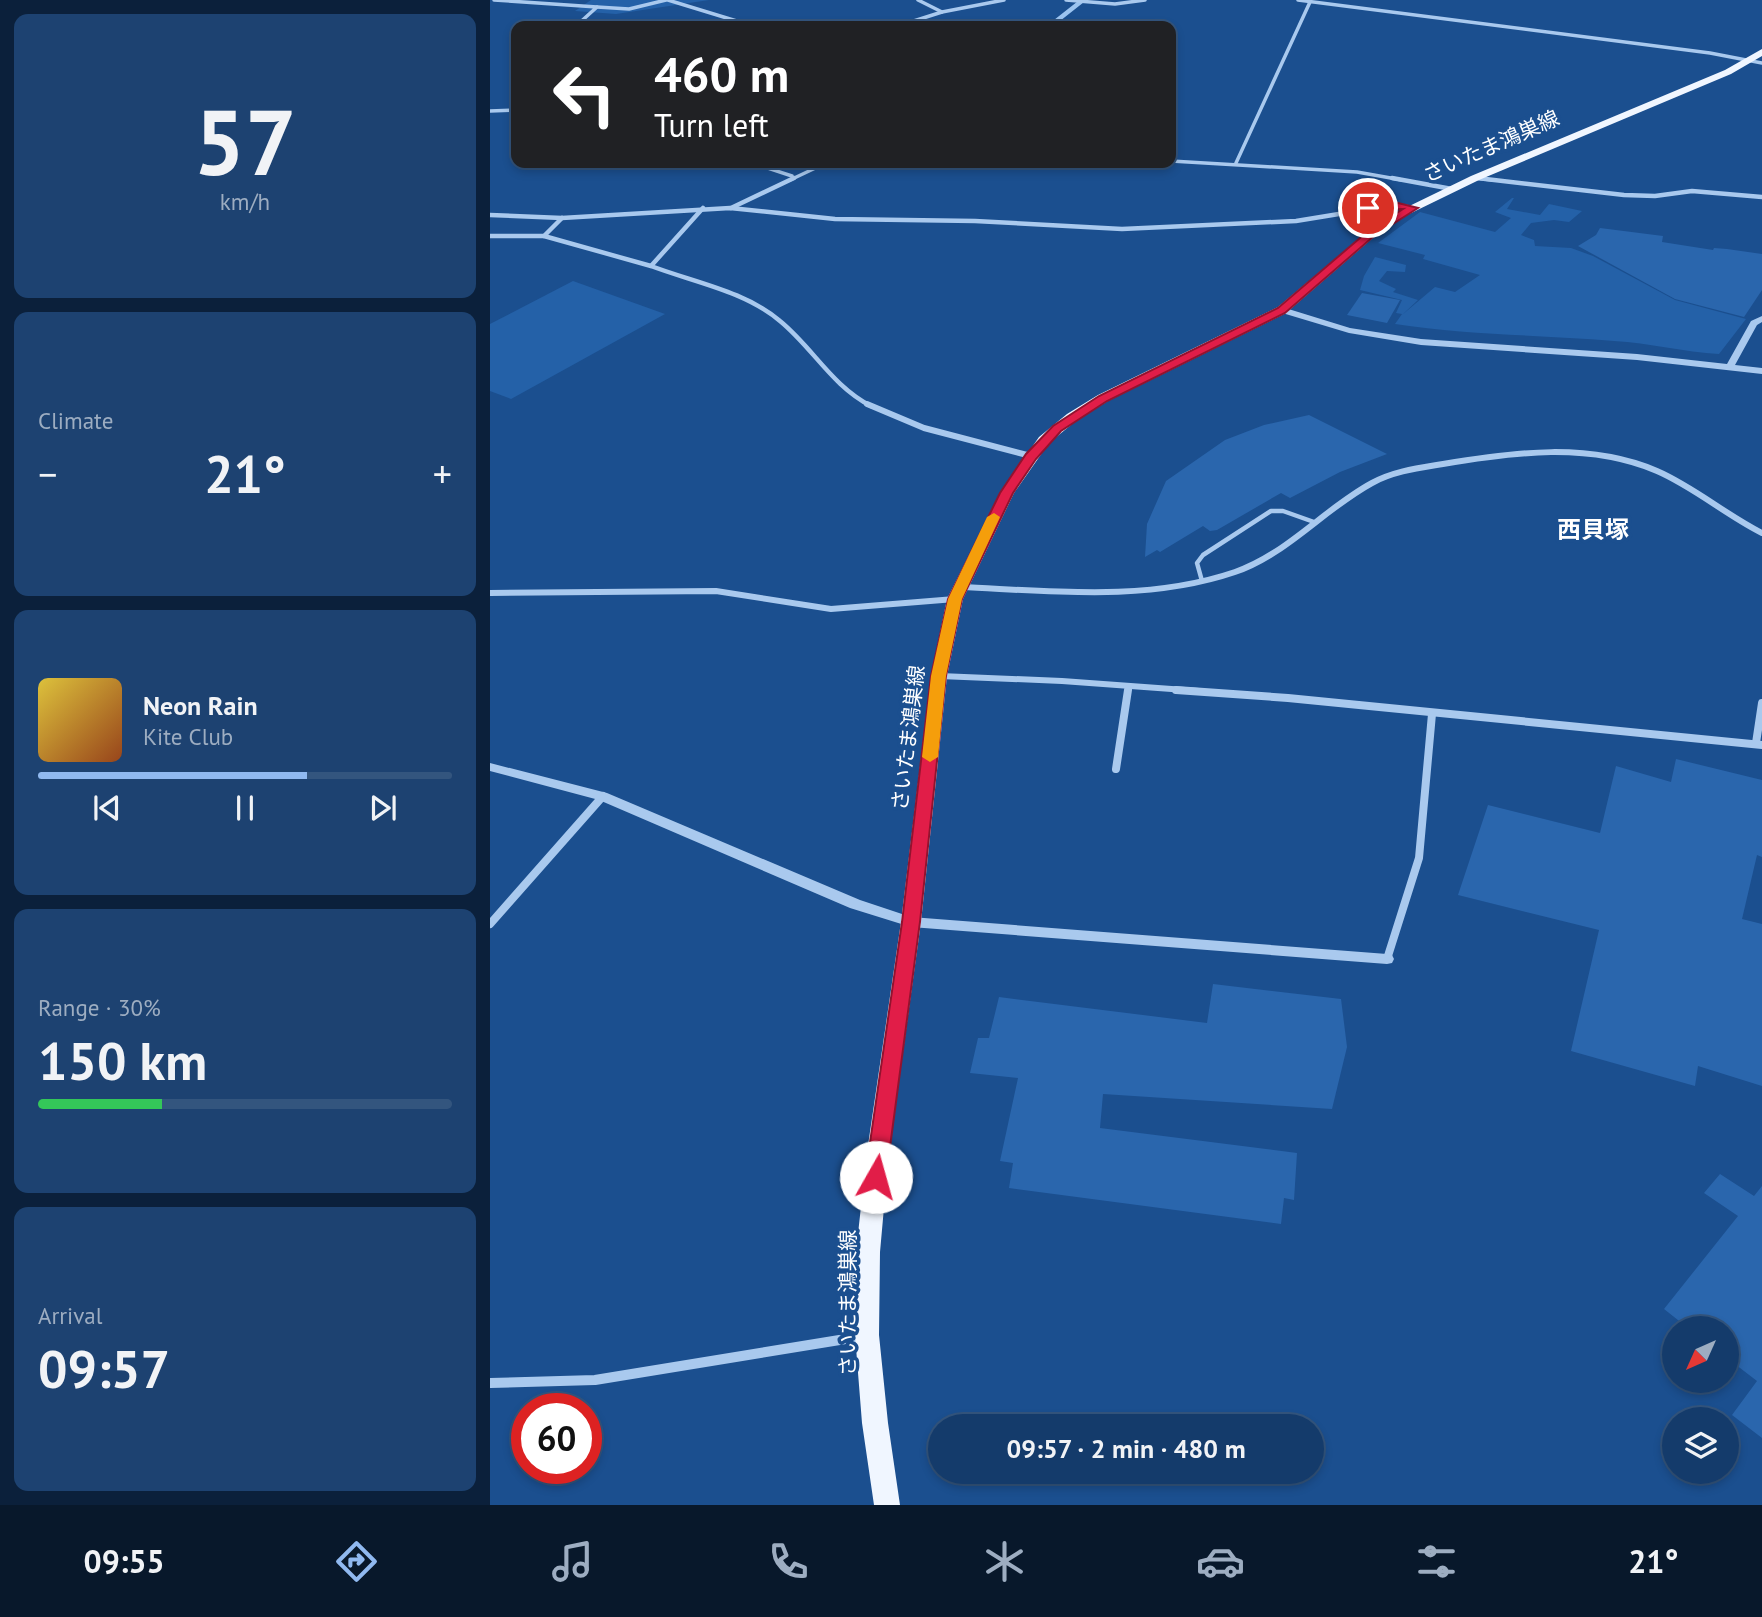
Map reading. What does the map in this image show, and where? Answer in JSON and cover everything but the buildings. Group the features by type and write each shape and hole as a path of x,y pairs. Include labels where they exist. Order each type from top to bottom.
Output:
{"main road":[{"name":"さいたま鴻巣線","path":"887,1505 875,1423 867,1335 868,1252 878,1152 911,922 939,676 958,593 1007,493 1031,456 1057,428 1103,398 1282,310 1371,234 1413,208 1475,178 1756,62 1762,52"}],"street":[{"path":"494,0 629,9 667,0 736,21"},
{"path":"582,21 607,0"},
{"path":"918,0 942,12"},
{"path":"914,21 942,12 1004,0"},
{"path":"1066,0 1132,4 1145,0"},
{"path":"1298,0 1710,53 1756,62"},
{"path":"1236,163 1310,2"},
{"path":"490,111 511,110"},
{"path":"1176,161 1357,172 1452,188"},
{"path":"767,168 792,176"},
{"path":"730,208 813,168"},
{"path":"1475,178 1623,195 1655,196 1692,191 1762,197"},
{"path":"490,215 562,218 730,208 835,219 975,221 1122,229 1296,221 1394,205 1413,208"},
{"path":"651,266 703,208"},
{"path":"544,236 562,218"},
{"path":"490,236 544,236 651,266 740,299 778,318 840,383 860,400 888,415 930,429 1031,456"},
{"path":"1282,310 1349,330 1421,342 1637,357 1762,371"},
{"path":"1728,368 1754,323 1762,319"},
{"path":"490,593 716,591 831,609 958,593 1106,592 1165,587 1202,581 1251,566 1363,487 1408,470 1474,458 1561,452 1617,459 1657,471 1695,492 1740,523 1762,533"},
{"path":"939,676 1288,698 1759,744 1762,704"},
{"path":"1116,769 1129,686"},
{"path":"490,767 603,796 855,904 911,922 1387,958 1419,858 1432,714"},
{"path":"490,925 603,796"},
{"path":"490,1383 595,1380 867,1335"}],"lane":[{"path":"1202,581 1197,563 1203,555 1271,511 1283,511 1314,522"}],"shaded area":[{"path":"591,0 709,0 616,14 575,11"},
{"path":"1512,198 1507,209 1540,215 1549,204 1582,211 1569,222 1554,220 1531,223 1521,235 1534,240 1535,246 1571,248 1593,256 1675,300 1746,319 1719,354 1627,342 1477,333 1395,324 1402,314 1396,313 1402,300 1360,290 1364,276 1375,257 1406,265 1405,272 1387,271 1379,281 1396,289 1393,292 1418,300 1402,315 1435,287 1455,292 1480,275 1423,259 1425,255 1378,243 1420,212 1495,232 1511,218 1495,212"},
{"path":"573,281 665,314 511,399 490,391 490,324"}],"waterway":[{"path":"1056,21 1083,0"}],"slow traffic":[{"path":"930,757 939,676 955,599 994,517"}],"district":[{"name":"西貝塚","path":"1593,529"}],"route":[{"path":"876,1177 911,922 939,676 955,599 983,538 1031,456 1057,428 1103,398 1282,310 1371,234 1413,208 1394,205 1368,208"}]}
